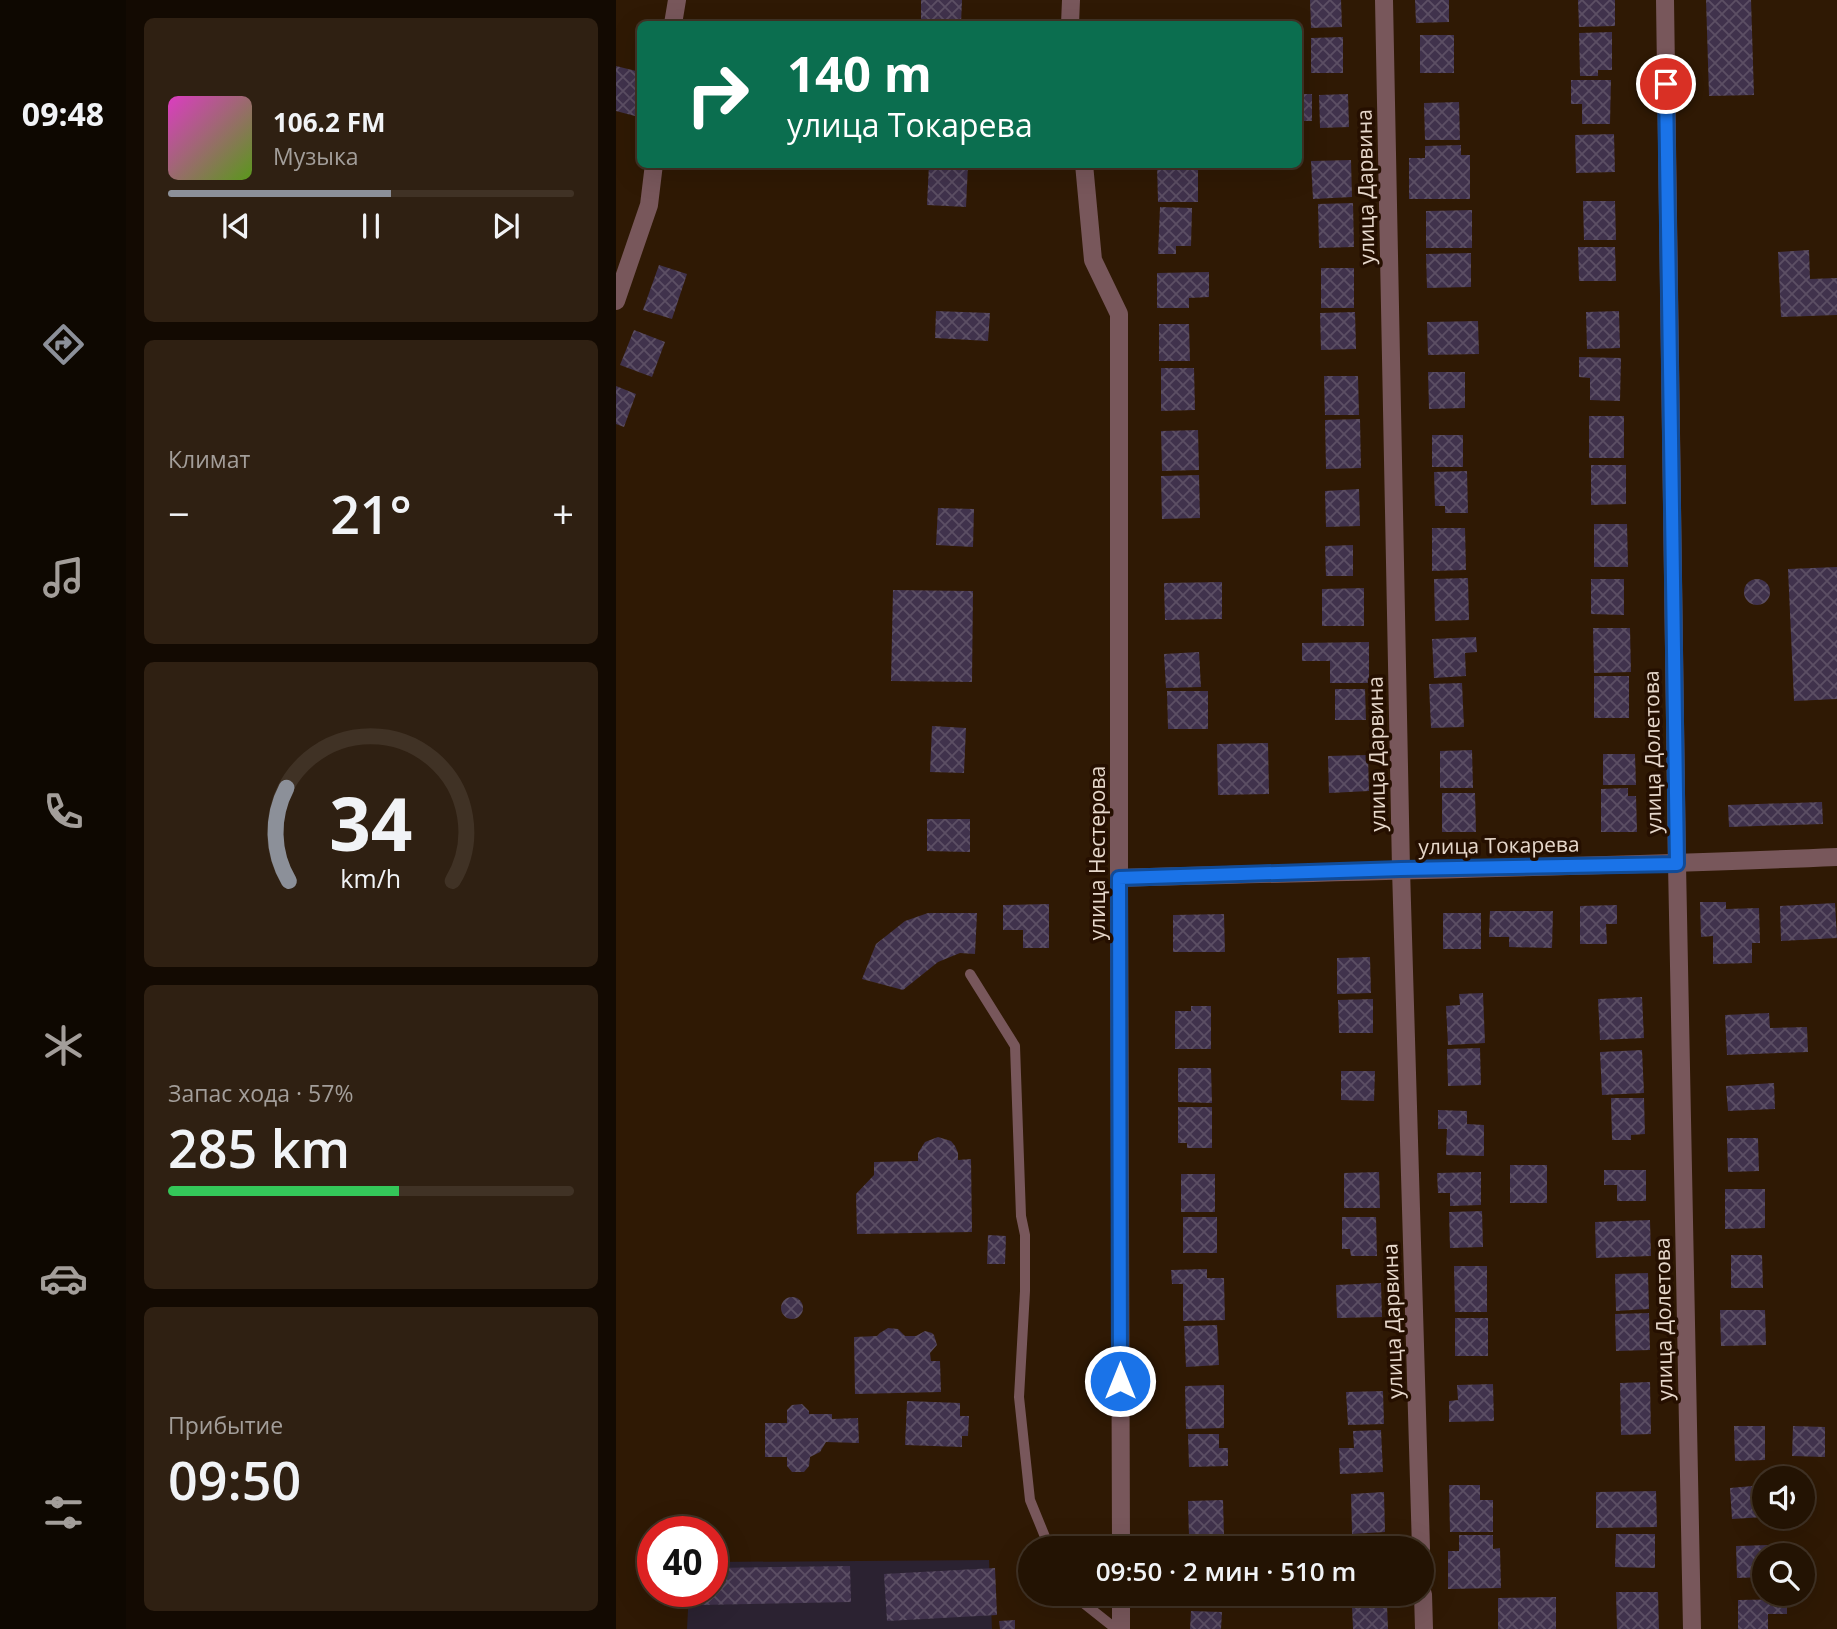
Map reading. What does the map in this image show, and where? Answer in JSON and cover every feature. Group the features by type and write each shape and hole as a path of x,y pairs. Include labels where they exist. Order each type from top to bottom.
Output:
{"street":[{"path":"674,21 677,0"},
{"path":"1070,21 1071,0"},
{"name":"улица Дарвина","path":"1384,0 1401,869 1421,1536"},
{"name":"улица Долетова","path":"1665,0 1677,864 1692,1629"},
{"path":"616,301 649,205 654,168"},
{"name":"улица Нестерова","path":"1084,168 1093,260 1119,314 1121,1536"},
{"name":"улица Токарева","path":"1119,878 1677,864 1837,857"},
{"path":"1121,1606 1121,1629"},
{"path":"1423,1606 1424,1629"}],"lane":[{"path":"970,974 1015,1046 1021,1216 1025,1235 1019,1397 1030,1500 1045,1536"},
{"path":"1087,1606 1116,1629"}],"shaded area":[{"path":"989,1560 992,1629 687,1629 688,1607 728,1607 728,1562"}],"building":[{"path":"921,0 962,0 961,21 921,21"},
{"path":"1310,0 1341,0 1342,27 1311,28"},
{"path":"1415,0 1449,0 1449,22 1416,23"},
{"path":"1578,0 1615,0 1615,26 1579,27"},
{"path":"1706,0 1751,0 1754,95 1709,96"},
{"path":"1612,32 1612,70 1598,70 1598,76 1580,76 1579,33"},
{"path":"1420,35 1454,35 1454,73 1420,73"},
{"path":"1343,37 1343,73 1311,73 1311,38"},
{"path":"616,66 637,71 637,106 635,116 616,111"},
{"path":"1571,80 1611,80 1610,124 1582,124 1582,104 1571,104"},
{"path":"1302,94 1312,94 1312,121 1302,121"},
{"path":"1348,94 1349,127 1320,128 1319,95"},
{"path":"1459,102 1460,140 1425,140 1424,103"},
{"path":"1614,134 1615,172 1576,173 1575,135"},
{"path":"1461,145 1461,155 1470,155 1470,199 1409,199 1409,158 1425,158 1425,146"},
{"path":"1351,160 1352,197 1313,199 1311,161"},
{"path":"929,168 968,168 966,207 927,205"},
{"path":"1157,168 1198,168 1198,202 1158,202"},
{"path":"1583,201 1615,201 1616,240 1584,240"},
{"path":"1353,203 1354,247 1319,248 1318,204"},
{"path":"1160,207 1192,208 1191,246 1176,246 1176,254 1158,254"},
{"path":"1472,210 1472,248 1426,248 1426,211"},
{"path":"1578,247 1615,247 1616,281 1579,281"},
{"path":"1809,250 1810,279 1837,278 1837,315 1781,317 1778,252"},
{"path":"1471,253 1471,287 1427,288 1426,254"},
{"path":"659,265 687,274 672,319 643,310"},
{"path":"1321,268 1354,268 1354,308 1321,308"},
{"path":"1209,272 1209,297 1189,298 1189,308 1157,308 1157,273"},
{"path":"936,311 990,313 988,341 935,338"},
{"path":"1619,311 1620,348 1587,349 1586,312"},
{"path":"1355,312 1356,349 1321,350 1320,313"},
{"path":"1478,321 1479,354 1428,355 1427,322"},
{"path":"1159,324 1189,324 1190,361 1159,361"},
{"path":"634,330 665,342 652,377 620,365"},
{"path":"1579,357 1621,358 1620,401 1590,400 1590,378 1579,377"},
{"path":"1161,368 1194,368 1195,410 1161,411"},
{"path":"1428,372 1465,372 1465,408 1429,409"},
{"path":"1324,376 1358,376 1359,415 1325,415"},
{"path":"616,386 636,394 624,427 616,424"},
{"path":"1589,416 1624,416 1624,458 1589,458"},
{"path":"1360,419 1361,468 1326,469 1325,420"},
{"path":"1198,430 1199,470 1162,471 1161,431"},
{"path":"1432,435 1463,435 1463,467 1432,467"},
{"path":"1591,465 1626,465 1626,504 1591,505"},
{"path":"1467,471 1468,513 1445,513 1445,506 1435,506 1434,472"},
{"path":"1199,475 1200,518 1162,519 1161,476"},
{"path":"1359,489 1360,526 1326,527 1325,491"},
{"path":"938,508 974,509 973,547 936,545"},
{"path":"1594,524 1627,524 1628,567 1594,567"},
{"path":"1432,528 1465,528 1466,570 1432,571"},
{"path":"1353,545 1353,576 1326,576 1325,546"},
{"path":"1837,567 1837,699 1794,701 1788,569"},
{"path":"1468,578 1469,620 1435,621 1434,579"},
{"path":"1591,579 1624,579 1624,615 1591,614"},
{"path":"1757,579 1766,583 1770,592 1766,601 1757,605 1748,601 1744,592 1748,583"},
{"path":"1222,582 1222,619 1165,620 1164,583"},
{"path":"1364,588 1364,626 1322,626 1322,589"},
{"path":"893,590 973,591 972,682 891,681"},
{"path":"1593,628 1630,628 1631,672 1594,673"},
{"path":"1476,637 1477,652 1465,653 1466,676 1434,678 1432,639"},
{"path":"1369,642 1369,683 1330,683 1330,661 1302,661 1302,643"},
{"path":"1199,652 1201,687 1166,688 1164,654"},
{"path":"1594,676 1629,676 1629,718 1594,718"},
{"path":"1462,683 1464,727 1431,728 1429,684"},
{"path":"1335,689 1365,689 1366,720 1335,720"},
{"path":"1167,691 1208,691 1208,729 1168,729"},
{"path":"932,726 966,728 964,773 930,772"},
{"path":"1268,743 1269,794 1218,795 1217,744"},
{"path":"1472,750 1473,788 1440,788 1440,751"},
{"path":"1603,754 1635,754 1636,785 1603,785"},
{"path":"1368,755 1369,791 1329,793 1328,756"},
{"path":"1628,788 1628,796 1636,796 1637,832 1601,832 1601,789"},
{"path":"1442,793 1475,793 1476,832 1442,832"},
{"path":"1822,802 1823,824 1729,827 1728,805"},
{"path":"927,819 970,819 970,852 927,851"},
{"path":"1700,902 1726,902 1726,909 1759,908 1760,943 1752,943 1752,963 1713,964 1713,936 1701,937"},
{"path":"1835,903 1837,938 1781,941 1780,906"},
{"path":"1049,904 1049,948 1023,948 1023,930 1003,930 1003,905"},
{"path":"1617,905 1617,924 1606,924 1607,944 1580,944 1580,906"},
{"path":"1490,911 1553,911 1552,948 1509,947 1509,937 1489,937"},
{"path":"928,913 977,913 975,954 960,953 938,962 903,990 862,979 876,944 905,921"},
{"path":"1443,913 1481,913 1481,949 1443,949"},
{"path":"1224,914 1225,952 1173,952 1173,915"},
{"path":"1370,957 1371,993 1337,994 1337,958"},
{"path":"1483,993 1485,1043 1448,1045 1446,1006 1460,1005 1459,994"},
{"path":"1642,997 1644,1038 1600,1040 1598,999"},
{"path":"1373,999 1373,1033 1339,1033 1338,1000"},
{"path":"1191,1006 1211,1006 1211,1049 1175,1049 1175,1011 1191,1011"},
{"path":"1769,1013 1770,1028 1807,1027 1808,1052 1727,1055 1725,1015"},
{"path":"1480,1048 1481,1085 1448,1086 1447,1049"},
{"path":"1642,1050 1644,1093 1602,1095 1600,1052"},
{"path":"1178,1068 1211,1068 1212,1103 1178,1102"},
{"path":"1341,1071 1375,1071 1374,1101 1341,1100"},
{"path":"1774,1083 1775,1109 1728,1111 1726,1086"},
{"path":"1611,1098 1644,1098 1645,1134 1631,1135 1631,1140 1612,1140"},
{"path":"1178,1107 1212,1107 1212,1148 1187,1148 1187,1143 1178,1143"},
{"path":"1438,1110 1467,1111 1467,1124 1484,1125 1484,1156 1446,1155 1447,1129 1438,1129"},
{"path":"938,1137 951,1141 958,1153 958,1160 971,1159 972,1232 857,1234 856,1194 874,1175 874,1162 918,1161 918,1153 925,1142"},
{"path":"1727,1138 1758,1138 1759,1171 1728,1172"},
{"path":"1510,1165 1547,1165 1547,1203 1510,1203"},
{"path":"1604,1170 1646,1170 1646,1201 1617,1201 1617,1185 1604,1185"},
{"path":"1379,1172 1380,1208 1344,1208 1344,1173"},
{"path":"1481,1172 1481,1205 1450,1206 1450,1193 1438,1193 1437,1173"},
{"path":"1181,1174 1215,1174 1215,1212 1181,1212"},
{"path":"1725,1189 1765,1189 1765,1228 1725,1229"},
{"path":"1482,1211 1483,1247 1450,1248 1449,1212"},
{"path":"1183,1217 1217,1217 1217,1253 1183,1253"},
{"path":"1342,1217 1376,1217 1377,1256 1351,1256 1350,1249 1342,1249"},
{"path":"1650,1220 1651,1256 1596,1258 1595,1222"},
{"path":"988,1235 1006,1236 1005,1264 987,1264"},
{"path":"1731,1255 1762,1255 1763,1288 1731,1288"},
{"path":"1454,1266 1487,1266 1487,1312 1455,1312"},
{"path":"1207,1269 1207,1278 1224,1278 1225,1320 1183,1321 1183,1284 1172,1284 1171,1270"},
{"path":"1648,1273 1649,1309 1616,1311 1615,1274"},
{"path":"1381,1283 1382,1317 1337,1318 1336,1285"},
{"path":"792,1297 800,1300 803,1308 800,1316 792,1319 784,1316 781,1308 784,1300"},
{"path":"1720,1310 1765,1310 1766,1345 1721,1346"},
{"path":"1649,1313 1650,1350 1616,1351 1615,1314"},
{"path":"1455,1318 1488,1318 1488,1356 1455,1356"},
{"path":"1217,1325 1219,1365 1186,1367 1184,1326"},
{"path":"888,1328 898,1329 905,1336 916,1336 925,1331 934,1335 937,1345 930,1353 931,1361 940,1361 941,1392 855,1394 854,1337 877,1336"},
{"path":"1650,1382 1651,1434 1621,1435 1620,1383"},
{"path":"1493,1384 1494,1421 1449,1422 1449,1401 1458,1400 1457,1385"},
{"path":"1224,1385 1224,1428 1186,1429 1185,1386"},
{"path":"1383,1391 1384,1424 1348,1425 1346,1392"},
{"path":"907,1401 960,1403 960,1416 969,1416 968,1436 962,1436 962,1447 905,1445"},
{"path":"802,1404 809,1414 832,1414 832,1419 858,1418 859,1443 826,1442 820,1452 810,1457 809,1466 804,1472 792,1472 787,1466 787,1457 765,1457 765,1423 787,1423 787,1410 792,1405"},
{"path":"1734,1426 1765,1426 1765,1460 1735,1461"},
{"path":"1793,1426 1825,1427 1825,1457 1792,1456"},
{"path":"1381,1430 1383,1472 1340,1474 1339,1448 1354,1448 1353,1431"},
{"path":"1188,1434 1219,1434 1219,1448 1228,1448 1228,1466 1189,1467"},
{"path":"1449,1485 1480,1485 1480,1500 1493,1500 1493,1532 1450,1532"},
{"path":"1752,1486 1752,1518 1732,1519 1730,1488"},
{"path":"1656,1491 1657,1527 1596,1528 1596,1492"},
{"path":"1384,1492 1385,1532 1352,1534 1351,1494"},
{"path":"1223,1500 1224,1536 1189,1536 1188,1501"},
{"path":"1616,1534 1655,1534 1655,1568 1615,1567"},
{"path":"1459,1535 1493,1535 1493,1549 1500,1548 1501,1588 1448,1589 1448,1551 1459,1551"},
{"path":"1736,1546 1752,1546 1752,1577 1737,1578"},
{"path":"850,1566 851,1602 728,1604 728,1568"},
{"path":"995,1568 997,1615 887,1621 884,1574"},
{"path":"1616,1592 1658,1592 1659,1629 1617,1629"},
{"path":"1556,1597 1556,1629 1498,1629 1498,1598"},
{"path":"1738,1600 1752,1600 1752,1606 1787,1606 1787,1614 1768,1614 1768,1629 1738,1629"},
{"path":"1352,1606 1387,1606 1388,1629 1353,1629"},
{"path":"1191,1611 1222,1612 1221,1629 1190,1629"},
{"path":"1015,1620 1015,1629 1000,1629 999,1621"}],"route":[{"path":"1120,1381 1119,878 1677,864 1666,84"}]}
